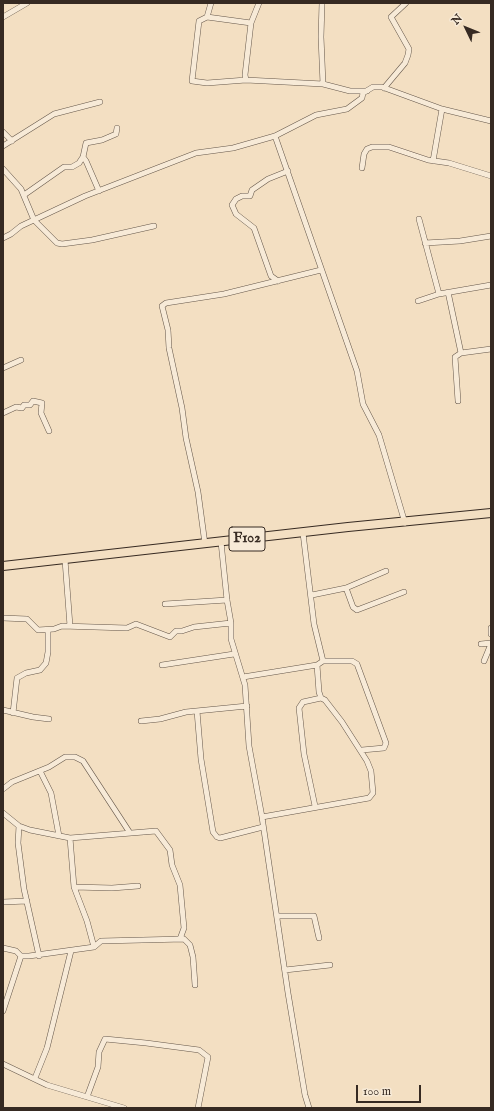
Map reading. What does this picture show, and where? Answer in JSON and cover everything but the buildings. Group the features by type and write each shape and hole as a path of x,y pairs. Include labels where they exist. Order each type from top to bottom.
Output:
{"main road":[{"name":"F102","path":"3,566 303,532 491,514"}],"street":[{"path":"3,17 27,3"},
{"path":"207,17 211,3"},
{"path":"246,80 251,23 259,3"},
{"path":"322,3 321,37 323,84"},
{"path":"384,88 405,62 408,55 409,49 391,17 406,3"},
{"path":"251,23 207,17 199,21 192,81 207,83 246,80 323,84 350,91 367,90 377,87 384,88 442,109 491,121"},
{"path":"323,84 332,89"},
{"path":"3,238 34,220 99,191 196,153 222,150 275,136 316,116 347,109 362,98 363,93 367,90"},
{"path":"3,146 54,114 100,102"},
{"path":"433,161 442,109"},
{"path":"24,195 64,167 72,167 79,163 83,157 86,144 102,140 116,134 117,128"},
{"path":"3,132 12,141"},
{"path":"275,136 357,371 363,404 379,435 404,522"},
{"path":"362,168 365,151 372,147 389,147 433,161 449,163 491,176"},
{"path":"83,157 95,179 99,191"},
{"path":"79,163 89,170"},
{"path":"3,169 15,181 24,195 27,206 34,220 57,243 62,244 92,240 154,226"},
{"path":"278,281 271,276 254,228 236,214 232,205 236,199 242,196 250,196 252,190 268,180 288,171"},
{"path":"419,219 439,294"},
{"path":"425,243 460,241 491,236"},
{"path":"205,544 198,492 186,438 182,408 169,348 168,330 162,306 278,281 321,270"},
{"path":"418,301 448,292 491,285"},
{"path":"448,292 461,353"},
{"path":"458,401 454,359 461,353 491,349"},
{"path":"3,368 21,360"},
{"path":"3,413 16,406 22,408 24,405 30,405 34,401 42,403 41,414 48,431"},
{"path":"303,532 312,595 314,624 323,661"},
{"path":"221,542 231,623 231,639 234,654 243,677 247,706 249,746 264,827 305,1095 309,1108"},
{"path":"65,560 70,626"},
{"path":"312,595 346,588 386,571"},
{"path":"346,588 353,607 357,610 404,592"},
{"path":"165,604 227,600"},
{"path":"3,618 27,619 38,630 48,630 70,626 127,628 136,624 170,637 176,631 182,631 194,627 231,623"},
{"path":"491,628 491,634"},
{"path":"13,712 17,678 26,673 40,670 46,663 48,652 48,630"},
{"path":"481,644 491,644 484,661"},
{"path":"162,665 234,654"},
{"path":"243,677 317,665 323,661 352,661 357,664 386,742 384,748 362,750"},
{"path":"262,817 315,806 369,798 372,795 371,771 362,750 334,712 321,698 319,692 317,665"},
{"path":"315,806 304,754 299,708 303,702 321,698"},
{"path":"141,721 160,719 186,712 247,706"},
{"path":"3,710 49,719"},
{"path":"197,711 201,759 213,832 217,838 220,838 264,827"},
{"path":"3,789 12,782 40,771 65,757 75,757 83,761 130,833"},
{"path":"40,771 51,793 59,836"},
{"path":"3,813 19,826 70,838 156,831 170,850 172,864 182,897 184,928 180,939"},
{"path":"19,826 18,843 27,901 39,956"},
{"path":"70,838 74,887 94,947"},
{"path":"74,887 112,888 138,886"},
{"path":"3,902 27,901"},
{"path":"277,916 314,916 320,938"},
{"path":"3,948 16,951 21,956 39,956 94,947 101,941 187,940 190,944 193,957 195,984"},
{"path":"36,1078 47,1048 71,951"},
{"path":"3,1011 21,956"},
{"path":"285,970 330,965"},
{"path":"87,1097 98,1067 99,1052 105,1039 146,1043 199,1050 208,1058 198,1108"},
{"path":"3,1064 36,1078 47,1085 124,1108"}]}
